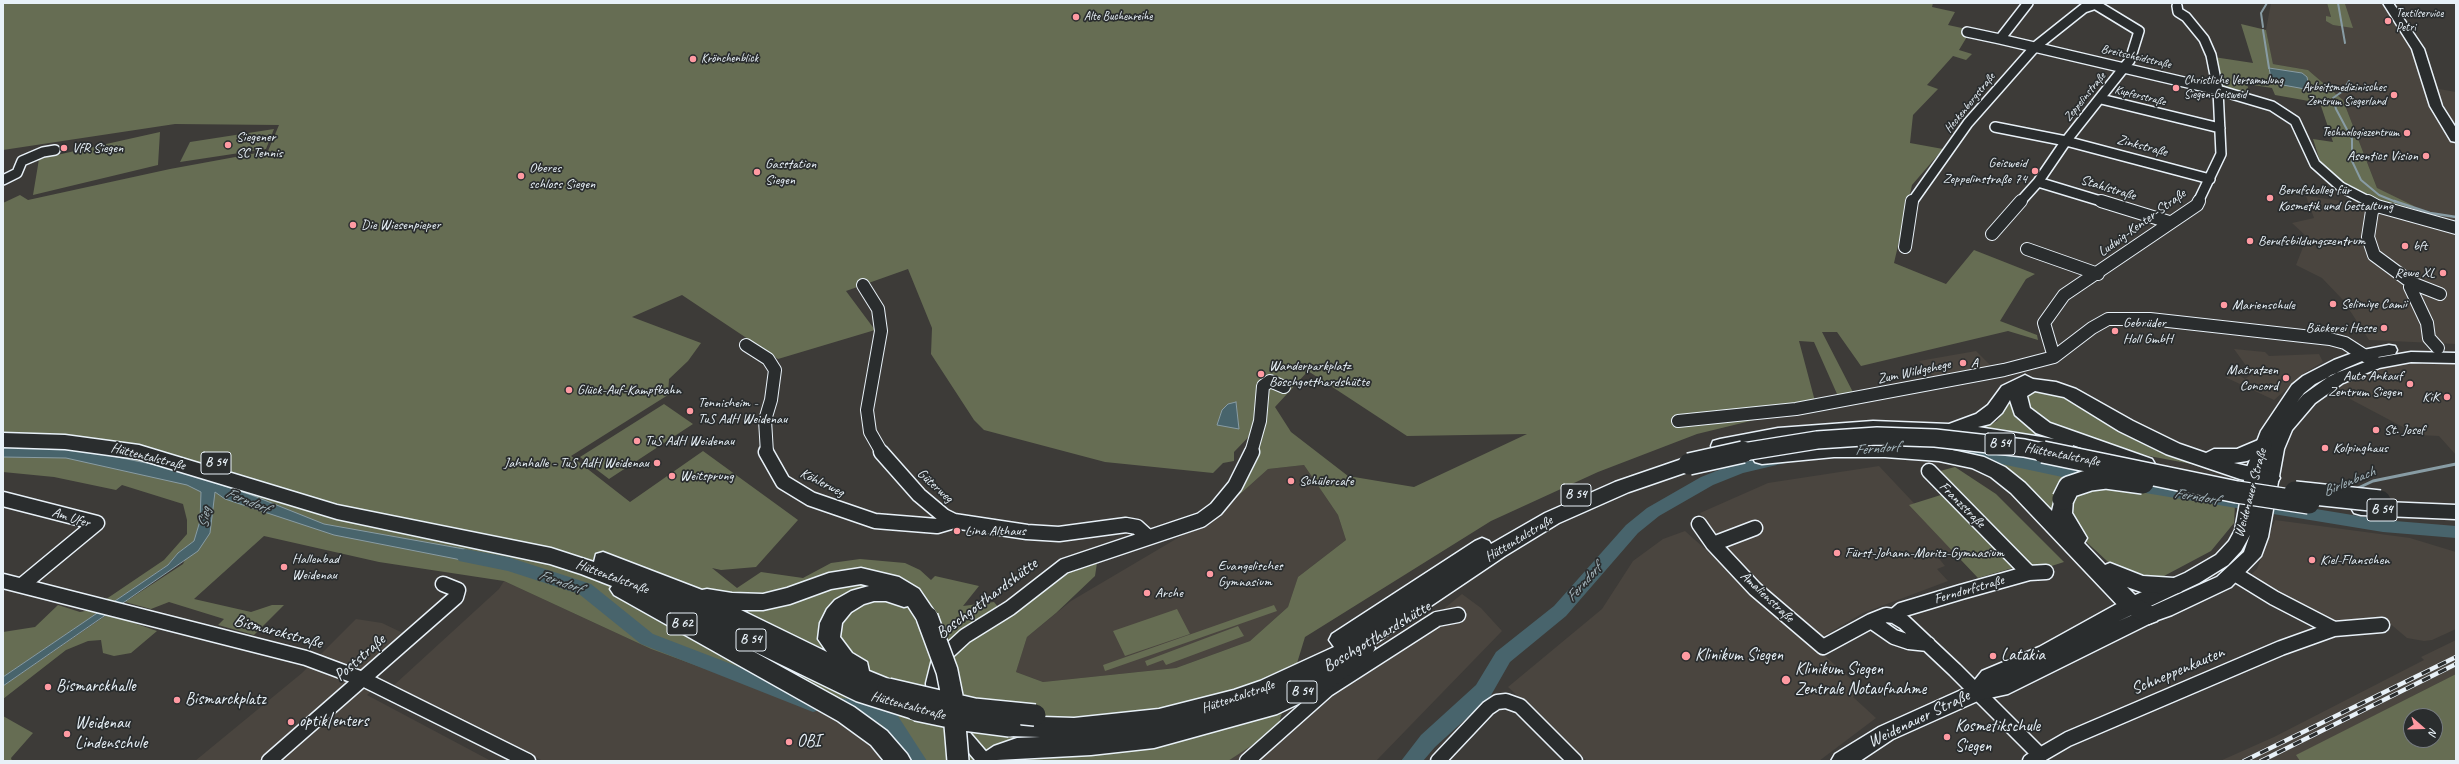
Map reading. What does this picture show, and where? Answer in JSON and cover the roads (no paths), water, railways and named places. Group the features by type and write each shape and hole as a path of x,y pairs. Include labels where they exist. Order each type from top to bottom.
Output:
{"highway":[{"path":"1932,429 1973,423 1983,419 1995,409 2008,390 2029,379 2057,382 2085,394 2158,435 2214,456 2259,482"},
{"path":"2145,464 2057,434 2032,421 2022,411 2018,395 2026,387 2035,385 2056,388 2086,401 2151,439 2259,482"},
{"name":"Hüttentalstraße","path":"3,432 72,434 149,444 346,504 489,531 561,547 641,573 688,593 825,662 888,689 966,708 1033,721 1151,708 1188,701 1260,679 1303,660 1350,634 1515,525 1580,494 1623,476 1682,456 1778,435 1873,427 1932,429 2022,439 2233,482 2314,495 2380,501 2456,503"},
{"name":"Hüttentalstraße","path":"3,440 65,442 139,452 318,508 518,548 588,568 694,610 804,667 864,694 916,710 964,720 1033,721 1120,725 1191,713 1234,700 1308,670 1385,627 1498,550 1539,525 1622,487 1689,464 1730,454 1817,440 1877,436 1935,438 2024,448 2230,490 2309,503 2386,510 2456,512"},
{"path":"2214,456 2240,456 2263,445"},
{"path":"1689,464 1834,450 1885,450 1939,454 1967,459 1988,467 2009,480 2140,607"},
{"path":"2140,607 2110,571 2072,532 2062,514 2062,499 2069,487 2078,483 2106,478 2283,504 2309,503"},
{"name":"B 62","path":"588,568 643,602 846,714 879,738 899,761"},
{"path":"2110,571 2141,584 2174,586"},
{"name":"B 54","path":"688,593 732,601 763,602 790,596 829,581 861,576 892,582 912,595 924,618"},
{"path":"888,689 844,659 834,649 829,639 831,623 843,606 858,597 874,593 886,593 904,600 912,605 924,618 947,671 955,714 958,761"},
{"path":"924,618 940,672 945,700 949,761"},
{"name":"B 54","path":"992,758 1028,746 1123,742 1201,728 1269,707 1322,682 1348,664 1385,627"}],"main road":[{"path":"2388,3 2418,49 2436,106 2456,138"},
{"name":"Weidenauer Straße","path":"2140,607 2165,610 2210,589 2235,574 2252,556 2263,445 2277,417 2300,387 2331,368 2409,348 2456,349"},
{"name":"Weidenauer Straße","path":"2259,482 2285,428 2298,410 2312,396 2337,379 2370,359 2411,356 2456,358"},
{"name":"Weidenauer Straße","path":"1842,761 1886,733 1977,692 1989,677 2046,653 2140,607 2174,586 2208,570 2229,554 2255,516"}],"street":[{"path":"2000,39 2028,3"},
{"name":"Heckenbergstraße","path":"1905,247 1911,203 1968,123 2035,47 2084,8 2094,4"},
{"name":"Zeppelinstraße","path":"1992,234 2038,182 2066,141 2101,99 2130,60 2139,31 2094,4"},
{"name":"Ludwig-Kenter-Straße","path":"2054,357 2044,323 2064,295 2098,274 2169,222 2197,204 2221,154 2218,90 2211,55 2204,39 2186,17 2178,12 2176,4"},
{"name":"Breitscheidstraße","path":"1967,32 2218,90 2265,103 2291,117 2299,126 2311,156 2321,172 2353,195 2376,206 2456,228"},
{"name":"Kupferstraße","path":"2101,99 2220,128"},
{"name":"Zeppelinstraße","path":"1995,127 2066,141"},
{"name":"Zinkstraße","path":"2066,141 2210,179"},
{"path":"3,180 17,173 22,161 43,152 55,150"},
{"name":"Stahlstraße","path":"2038,182 2169,222"},
{"path":"2376,206 2372,211 2368,230 2369,246 2382,263 2412,283 2440,294"},
{"path":"2027,249 2098,274"},
{"path":"2412,283 2410,287 2419,309 2427,323 2429,338 2438,348"},
{"name":"Güterweg","path":"863,286 878,309 881,331 867,410 870,432 879,450 924,500 954,522 1042,534 1059,534 1126,525 1137,527 1148,537"},
{"name":"Zum Wildgehege","path":"1678,421 1796,409 1867,397 1936,382 2004,370 2054,357 2108,319 2150,319 2330,338 2342,342 2370,359"},
{"name":"Köhlerweg","path":"746,345 768,359 775,370 772,400 765,420 766,451 769,460 784,482 811,499 874,521 937,526 954,522"},
{"name":"Boschgotthardshütte","path":"992,758 952,723 936,698 933,684 939,660 965,636 1010,608 1064,566 1201,520 1220,505 1238,481 1250,458 1260,421 1263,386 1270,381 1284,387"},
{"name":"Franzstraße","path":"1929,471 2029,573"},
{"name":"Am Ufer","path":"3,499 97,523 22,585"},
{"name":"Amalienstraße","path":"1700,524 1713,544 1755,590 1823,647"},
{"path":"1713,544 1755,528"},
{"name":"Ferndorfstraße","path":"1823,647 1871,621 1886,615 1894,616 1901,610 2029,573 2046,572"},
{"path":"2235,574 2274,598 2334,629"},
{"name":"Bismarckstraße","path":"3,581 306,658 364,680 528,761"},
{"name":"Poststraße","path":"269,761 364,680 456,597 458,590 443,584"},
{"name":"Boschgotthardshütte","path":"1247,761 1328,689 1437,619 1458,615"},
{"path":"1894,616 1904,622 1977,692"},
{"path":"1871,621 1894,637 1909,642 1928,644"},
{"name":"Schneppenkauten","path":"1977,692 2035,758 2068,739 2281,648 2334,629 2382,626"},
{"path":"1438,761 1488,708 1497,702 1506,701 1520,706 1575,761"}],"water":[{"path":"2269,68 2302,73 2307,77 2309,88 2305,89 2272,83"},
{"path":"1236,402 1239,429 1217,425 1222,410 1228,404"},
{"name":"Sieg","path":"40,446 93,452 175,469 254,496 324,524 464,549 485,558 482,564 334,535 225,499 215,492 210,533 198,551 3,686 3,677 168,565 178,553 194,541 200,521 201,492 187,485 66,458 3,457 3,448"}],"waterway":[{"path":"2263,27 2261,13 2267,3"},
{"name":"Birlenbach","path":"2338,3 2345,43"},
{"path":"2263,30 2269,68"},
{"name":"Birlenbach","path":"2349,81 2343,91 2333,98 2336,109 2352,139 2352,161 2361,180 2379,195 2396,202"},
{"name":"Birlenbach","path":"2394,201 2430,213 2456,217"},
{"name":"Ferndorf","path":"1926,448 1964,450 2095,478"},
{"name":"Ferndorf","path":"1411,761 1428,741 1483,691 1503,657 1560,611 1632,529 1653,512 1707,481 1740,468 1779,459"},
{"name":"Birlenbach","path":"2356,489 2373,481 2456,464"},
{"name":"Ferndorf","path":"2133,485 2383,526 2424,531 2456,532"},
{"name":"Birlenbach","path":"2298,514 2304,512"},
{"name":"Ferndorf","path":"465,556 508,564 585,589 647,639 813,704"},
{"name":"Ferndorf","path":"835,706 855,707 889,719 917,761"}],"railway":[{"path":"2244,761 2456,657"},
{"path":"2261,761 2456,664"}],"place":[{"name":"Alte Buchenreihe","path":"1076,17"},
{"name":"Textilservice Petri","path":"2388,21"},
{"name":"Krönchenblick","path":"693,59"},
{"name":"Christliche Versammlung Siegen-Geisweid","path":"2176,88"},
{"name":"Arbeitsmedizinisches Zentrum Siegerland","path":"2394,95"},
{"name":"Technologiezentrum","path":"2407,133"},
{"name":"Siegener SC Tennis","path":"228,145"},
{"name":"VfR Siegen","path":"64,148"},
{"name":"Asentics Vision","path":"2426,156"},
{"name":"Geisweid Zeppelinstraße 74","path":"2035,171"},
{"name":"Gasstation Siegen","path":"757,172"},
{"name":"Oberes schloss Siegen","path":"521,176"},
{"name":"Berufskolleg für Kosmetik und Gestaltung","path":"2270,198"},
{"name":"Die Wiesenpieper","path":"353,225"},
{"name":"Berufsbildungszentrum","path":"2250,241"},
{"name":"bft","path":"2405,246"},
{"name":"Rewe XL","path":"2443,273"},
{"name":"Selimiye Camii","path":"2333,304"},
{"name":"Marienschule","path":"2224,305"},
{"name":"Bäckerei Hesse","path":"2384,328"},
{"name":"Gebrüder Holl GmbH","path":"2115,331"},
{"name":"A","path":"1963,363"},
{"name":"Wanderparkplatz Boschgotthardshütte","path":"1261,374"},
{"name":"Matratzen Concord","path":"2286,378"},
{"name":"Auto Ankauf Zentrum Siegen","path":"2410,384"},
{"name":"Glück-Auf-Kampfbahn","path":"569,390"},
{"name":"KiK","path":"2447,397"},
{"name":"Tennisheim - TuS AdH Weidenau","path":"690,411"},
{"name":"St. Josef","path":"2376,430"},
{"name":"TuS AdH Weidenau","path":"637,441"},
{"name":"Kolpinghaus","path":"2325,448"},
{"name":"Jahnhalle - TuS AdH Weidenau","path":"657,463"},
{"name":"Weitsprung","path":"672,476"},
{"name":"Schülercafe","path":"1291,481"},
{"name":"Lina Althaus","path":"957,531"},
{"name":"Fürst-Johann-Moritz-Gymnasium","path":"1837,553"},
{"name":"Kiel-Flanschen","path":"2312,560"},
{"name":"Hallenbad Weidenau","path":"284,567"},
{"name":"Evangelisches Gymnasium","path":"1210,574"},
{"name":"Arche","path":"1147,593"},
{"name":"Klinikum Siegen","path":"1686,656"},
{"name":"Latakia","path":"1993,656"},
{"name":"Klinikum Siegen Zentrale Notaufnahme","path":"1786,680"},
{"name":"Bismarckhalle","path":"48,687"},
{"name":"Bismarckplatz","path":"177,700"},
{"name":"optik|enters","path":"291,722"},
{"name":"Weidenau Lindenschule","path":"67,734"},
{"name":"Kosmetikschule Siegen","path":"1947,737"},
{"name":"OBI","path":"789,742"}]}
